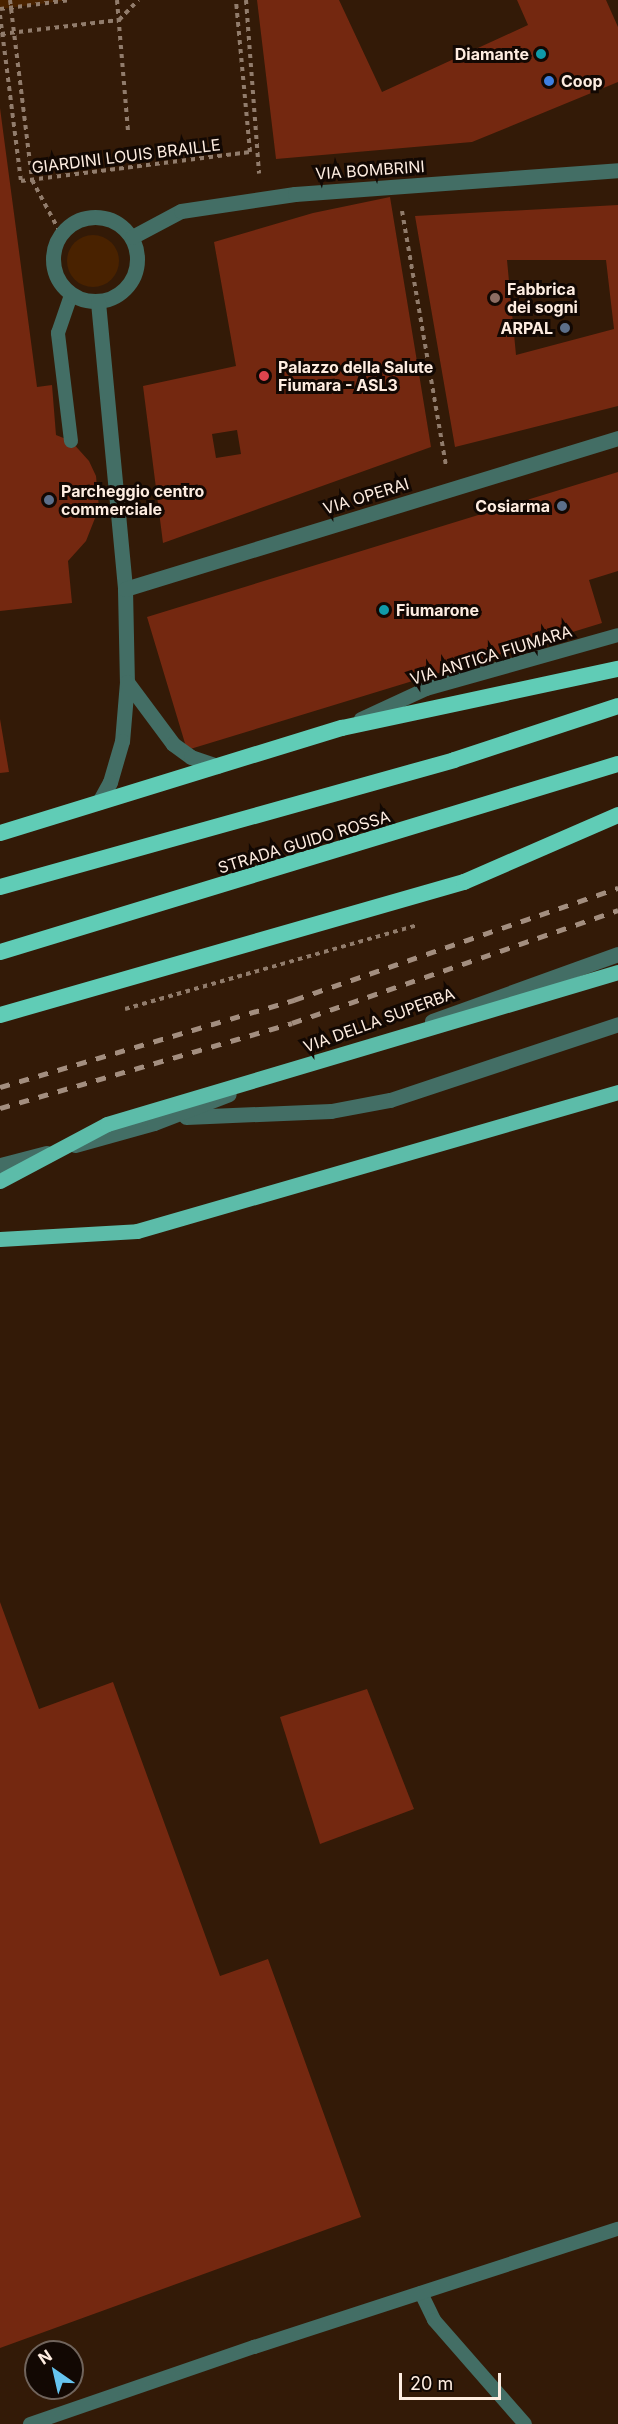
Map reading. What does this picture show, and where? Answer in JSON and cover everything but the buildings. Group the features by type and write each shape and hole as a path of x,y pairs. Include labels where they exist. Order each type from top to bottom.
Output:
{"highway":[{"path":"0,833 342,728 618,669"},
{"path":"1,886 454,760 618,706"},
{"name":"STRADA GUIDO ROSSA","path":"8,950 618,764"},
{"path":"0,1016 464,882 618,815"}],"main road":[{"path":"0,1180 107,1124 618,972"},
{"path":"0,1239 137,1231 618,1092"}],"street":[{"name":"VIA BOMBRINI","path":"132,237 180,211 262,199 398,186 618,170"},
{"path":"98,217 117,223 132,237 137,251 134,279 113,298 99,302 71,295 55,273 55,246 61,234 71,225 98,217"},
{"path":"99,302 125,589 127,682 122,741 110,782 99,802"},
{"name":"VIA OPERAI","path":"125,589 618,438"},
{"path":"127,682 173,744 191,757 217,766"},
{"name":"VIA DELLA SUPERBA","path":"0,1166 154,1123 618,954"},
{"name":"VIA DELLA SUPERBA","path":"154,1123 205,1114 331,1111 390,1100 618,1024"}],"lane":[{"path":"71,295 58,333 71,441"},
{"name":"VIA ANTICA FIUMARA","path":"342,728 426,689 618,635"},
{"path":"30,2424 618,2229"},
{"path":"421,2293 434,2320 525,2424"}],"path":[{"path":"10,0 32,180 61,234"},
{"path":"0,9 70,0"},
{"path":"117,0 128,131"},
{"path":"1,34 119,20 138,0"},
{"name":"GIARDINI LOUIS BRAILLE","path":"0,15 21,181 250,152 236,0"},
{"path":"246,0 262,199"},
{"path":"398,186 450,489"}],"shaded area":[{"path":"0,0 70,0 0,9"},
{"path":"93,235 103,237 111,243 117,251 119,261 117,271 111,279 103,285 93,287 83,285 75,279 69,271 67,261 69,251 75,243 83,237"}],"railway":[{"path":"0,1087 294,1000 618,888"},
{"path":"0,1108 292,1023 618,910"}],"place":[{"name":"Diamante","path":"541,54"},
{"name":"Coop","path":"549,81"},
{"name":"Fabbrica dei sogni","path":"495,298"},
{"name":"ARPAL","path":"565,328"},
{"name":"Palazzo della Salute Fiumara - ASL3","path":"264,376"},
{"name":"Parcheggio centro commerciale","path":"49,500"},
{"name":"Cosiarma","path":"562,506"},
{"name":"Fiumarone","path":"384,610"}]}
